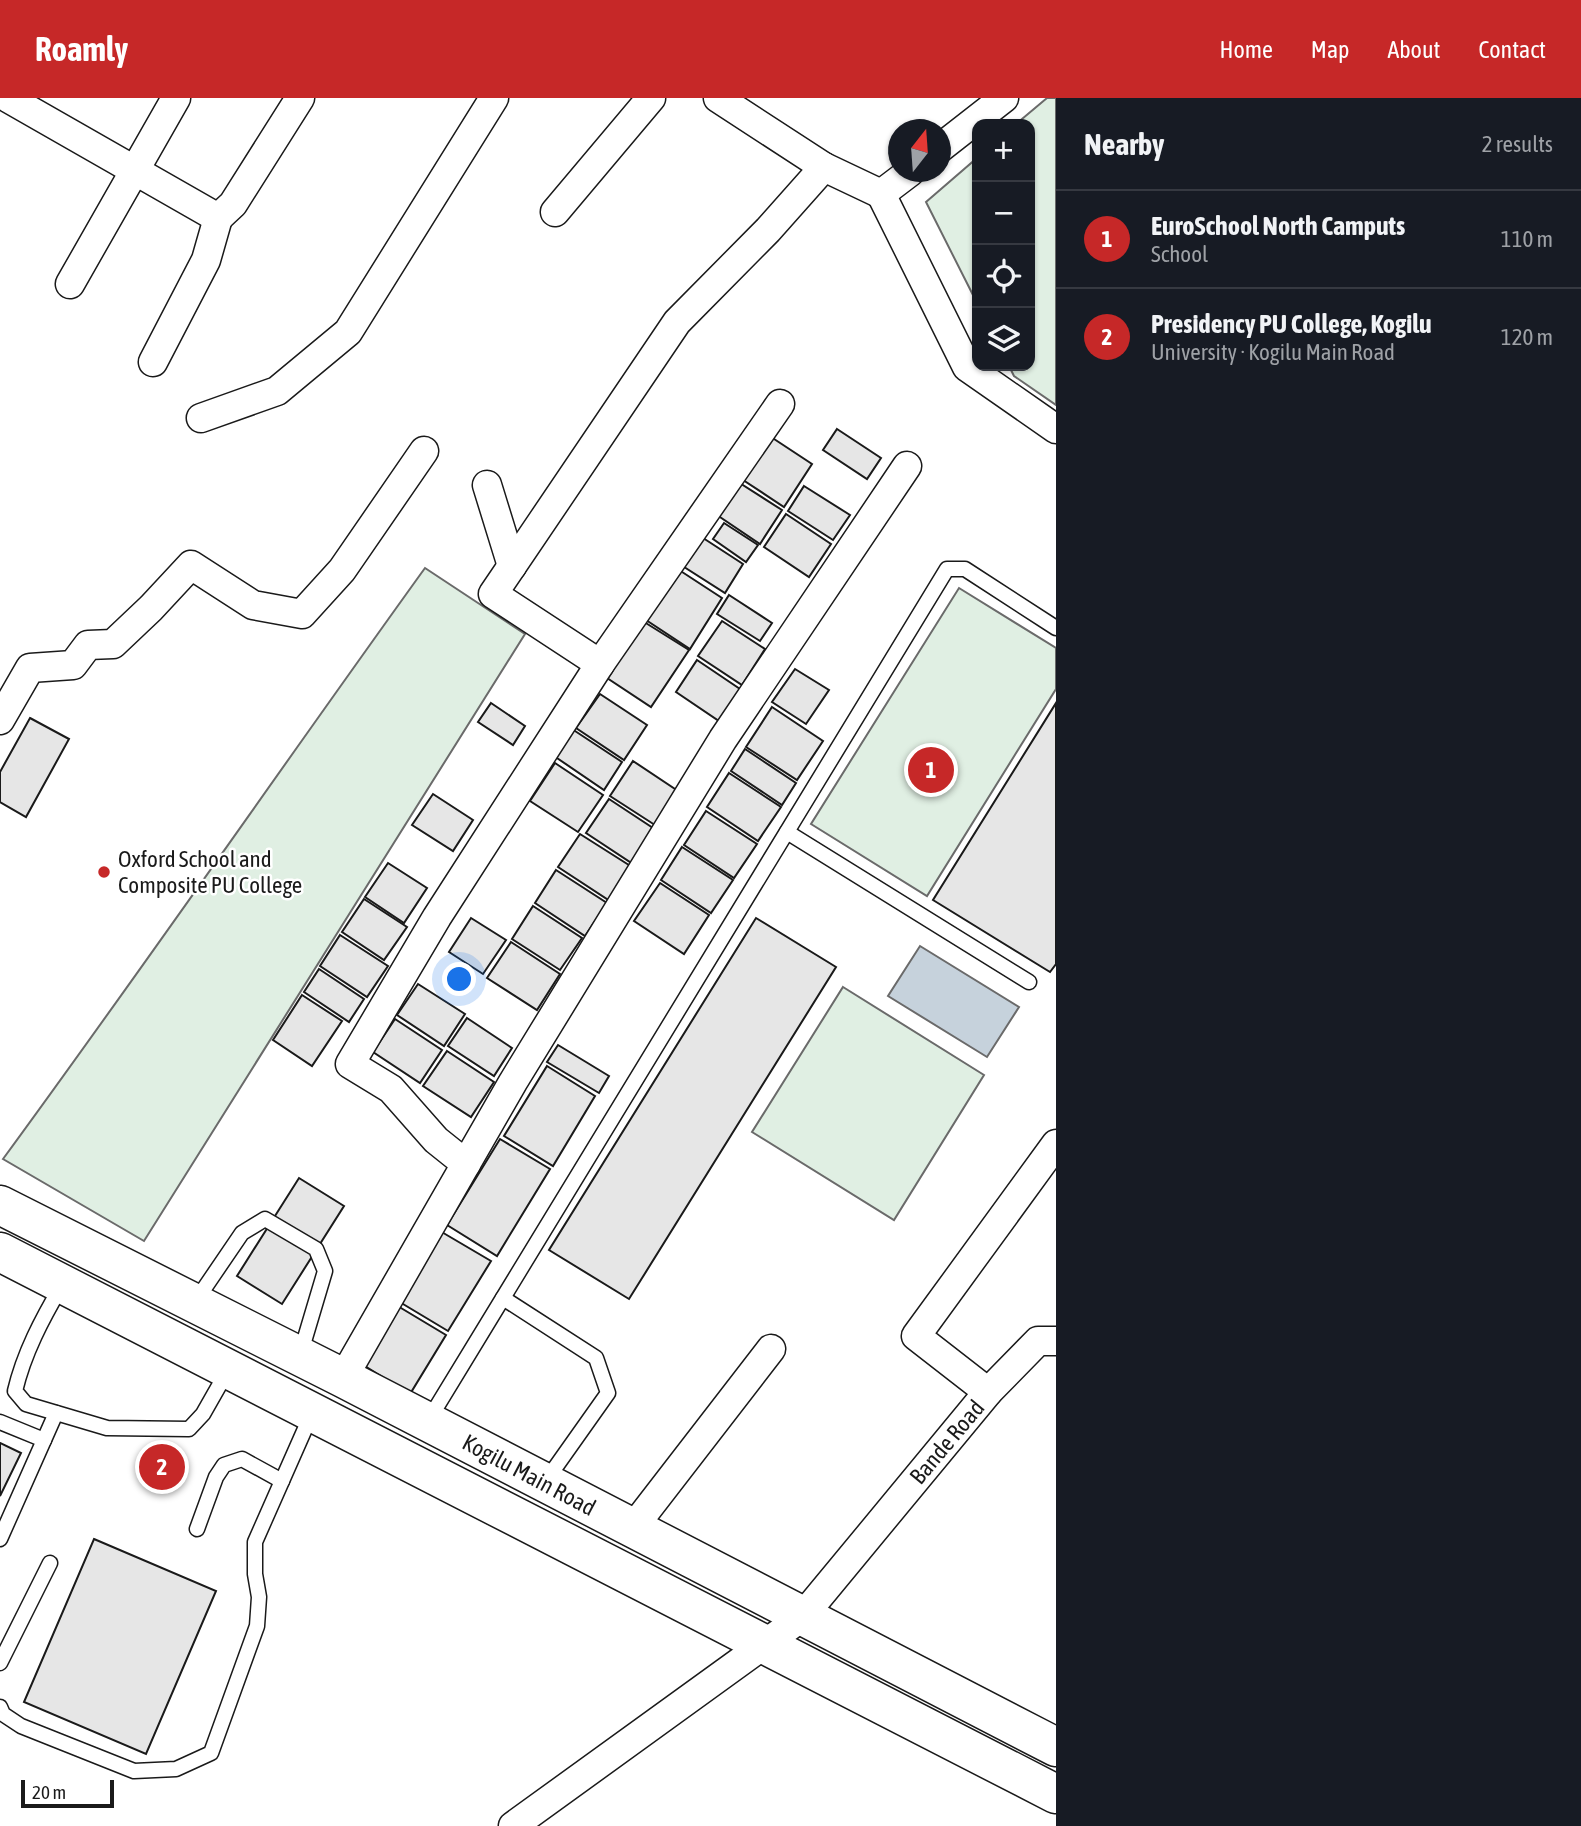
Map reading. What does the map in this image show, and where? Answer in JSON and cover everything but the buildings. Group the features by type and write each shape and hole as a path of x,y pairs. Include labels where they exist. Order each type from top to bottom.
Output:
{"main road":[{"name":"Kogilu Main Road","path":"0,1205 343,1378 1056,1747"},
{"name":"Kogilu Main Road","path":"0,1252 1056,1794"}],"street":[{"path":"0,111 8,98 218,218"},
{"path":"70,284 176,98"},
{"path":"153,362 206,260 218,218 233,204 300,98"},
{"path":"201,418 277,391 348,332 494,98"},
{"path":"555,212 651,98"},
{"path":"718,98 824,167 881,194 967,367 1056,429"},
{"path":"951,139 1004,98"},
{"path":"600,664 493,594 677,322 768,230 824,167"},
{"path":"881,194 897,182"},
{"path":"466,1164 436,1140 391,1089 350,1064 437,917 600,664 780,404"},
{"path":"0,720 30,668 72,665 88,645 113,644 191,565 253,605 302,614 342,570 424,451"},
{"path":"343,1378 513,1082 723,739 907,466"},
{"path":"487,485 512,566"},
{"name":"Bande Road","path":"513,1826 802,1617 988,1392 916,1336 1056,1144"},
{"path":"988,1392 1038,1341 1056,1342"},
{"path":"632,1529 771,1349"}],"lane":[{"path":"427,1422 947,569 965,569 1056,628"},
{"path":"787,832 1029,982"},
{"path":"194,1303 242,1233 265,1219 316,1249 325,1270 299,1356"},
{"path":"62,1284 20,1367 15,1391 26,1404 107,1428 189,1429 203,1414 229,1369"},
{"path":"503,1298 597,1358 608,1393 545,1483"},
{"path":"0,1707 3,1714 21,1726 134,1771 176,1769 211,1754 257,1626 260,1597 255,1574 255,1542 312,1412"},
{"path":"0,1539 57,1413"},
{"path":"0,1422 44,1440"},
{"path":"197,1529 216,1478 224,1465 242,1459 282,1481"},
{"path":"0,1663 50,1563"}],"green space":[{"path":"1047,98 1056,98 1056,405 1014,376 1012,371 1035,371 1035,119 1022,119"},
{"path":"972,162 972,293 926,202"},
{"path":"425,568 525,634 144,1241 3,1159"},
{"path":"959,588 1056,648 1056,689 927,896 811,824"},
{"path":"843,987 984,1075 894,1220 752,1132"}],"shaded area":[{"path":"920,946 1019,1007 987,1057 888,996"}],"place":[{"name":"EuroSchool North Camputs","path":"931,770"},
{"name":"Oxford School and Composite PU College","path":"104,872"},
{"name":"Presidency PU College, Kogilu","path":"162,1467"}]}
